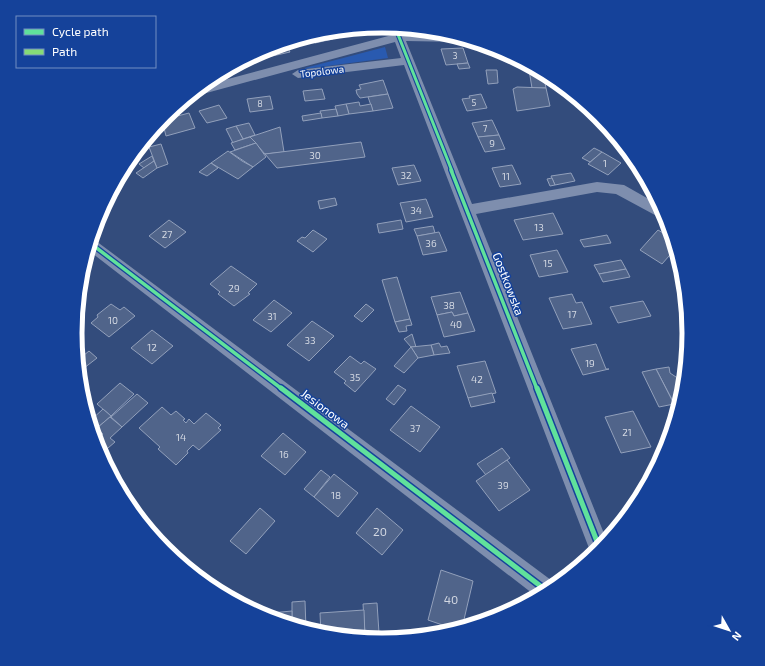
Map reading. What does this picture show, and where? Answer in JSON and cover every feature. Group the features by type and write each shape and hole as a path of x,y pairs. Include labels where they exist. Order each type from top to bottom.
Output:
{"street":[{"name":"Topolowa","path":"236,82 392,34"},
{"name":"Gostkowska","path":"398,34 597,542"},
{"name":"Topolowa","path":"213,86 408,61"},
{"path":"468,210 597,187 619,189 654,203"},
{"name":"Jesionowa","path":"95,247 542,587"}],"shaded area":[{"path":"385,47 388,58 305,69 305,68"}],"building":[{"path":"332,38 333,39 315,43 314,41"},
{"path":"288,48 290,52 268,57"},
{"path":"463,48 468,63 446,65 441,49"},
{"path":"468,63 470,68 459,69 457,64"},
{"path":"486,70 497,70 498,83 488,84"},
{"path":"529,72 545,81 546,88 532,88"},
{"path":"383,80 388,94 360,98 357,94 356,90 361,89 359,85"},
{"path":"517,87 546,88 550,106 517,111 513,89"},
{"path":"322,89 325,99 305,101 303,91"},
{"path":"388,94 393,108 373,111 368,97"},
{"path":"481,94 487,108 467,111 462,99"},
{"path":"270,96 273,109 250,112 247,99"},
{"path":"359,102 360,106 371,104 373,111 349,114 346,104"},
{"path":"346,104 349,114 338,116 335,106"},
{"path":"219,105 227,118 207,123 199,111"},
{"path":"336,109 338,116 322,118 320,111"},
{"path":"189,113 195,128 166,136 164,128 175,117"},
{"path":"321,113 322,118 303,121 302,116"},
{"path":"492,120 499,135 478,137 472,123"},
{"path":"249,123 255,135 243,139 236,126"},
{"path":"236,126 243,139 233,143 226,129"},
{"path":"280,127 284,152 265,154 250,137"},
{"path":"499,135 505,149 485,152 478,137"},
{"path":"250,137 256,143 235,150 231,143"},
{"path":"361,142 365,157 277,168 265,154"},
{"path":"256,143 266,157 253,167 230,152"},
{"path":"161,144 168,164 157,168 149,147"},
{"path":"594,148 602,152 590,162 582,158"},
{"path":"228,151 253,167 238,179 211,163"},
{"path":"602,152 621,163 608,175 588,164"},
{"path":"152,156 154,161 144,168 139,164"},
{"path":"154,161 157,168 143,178 136,173"},
{"path":"211,163 218,168 207,176 199,172"},
{"path":"414,165 421,181 398,185 392,168"},
{"path":"512,165 521,184 500,187 492,168"},
{"path":"571,173 575,181 555,185 551,176"},
{"path":"552,178 555,185 550,186 547,179"},
{"path":"335,198 337,205 320,209 318,201"},
{"path":"426,199 433,217 406,222 400,203"},
{"path":"553,213 563,234 523,240 514,220"},
{"path":"169,220 186,232 165,248 149,236"},
{"path":"401,220 403,229 379,233 377,224"},
{"path":"433,226 435,233 417,236 414,229"},
{"path":"313,230 327,239 313,252 297,241 302,237 305,238"},
{"path":"658,230 666,235 671,253 662,264 640,250"},
{"path":"439,232 447,251 423,255 417,236"},
{"path":"607,235 611,243 584,247 580,240"},
{"path":"557,250 568,272 539,277 530,255"},
{"path":"621,260 626,269 599,274 594,265"},
{"path":"231,266 257,284 248,293 250,294 234,306 218,294 220,292 210,284"},
{"path":"626,269 630,277 603,282 599,274"},
{"path":"397,277 410,319 395,322 382,280"},
{"path":"460,292 468,313 454,316 452,312 437,315 431,297"},
{"path":"572,294 576,303 582,302 592,324 563,329 549,298"},
{"path":"274,300 292,313 271,332 253,320"},
{"path":"643,301 651,316 618,323 610,307"},
{"path":"111,304 120,310 124,307 135,316 109,337 91,323 98,317 97,315"},
{"path":"366,304 374,310 362,322 354,316"},
{"path":"452,312 454,316 468,313 475,331 444,337 437,315"},
{"path":"410,319 412,325 406,326 407,331 399,332 395,322"},
{"path":"312,321 334,336 309,361 287,345"},
{"path":"152,330 173,346 152,364 131,348"},
{"path":"412,334 416,347 411,347 404,339"},
{"path":"439,343 441,347 447,346 450,353 434,355 431,345"},
{"path":"596,344 606,369 609,369 583,375 571,349"},
{"path":"431,345 434,355 418,358 411,347"},
{"path":"411,347 418,358 404,373 394,366"},
{"path":"89,351 97,358 85,368 83,356"},
{"path":"350,356 361,364 364,361 376,369 355,392 344,383 346,381 334,372"},
{"path":"485,361 496,393 468,398 457,366"},
{"path":"669,367 670,373 679,379 674,403 656,369"},
{"path":"656,369 674,404 659,407 642,372"},
{"path":"120,383 134,394 111,416 97,404"},
{"path":"398,385 406,390 394,405 386,399"},
{"path":"492,393 495,402 471,407 468,398"},
{"path":"137,394 148,403 122,427 111,417"},
{"path":"411,406 440,427 420,452 390,430"},
{"path":"162,407 171,415 176,411 185,419 183,420 186,423 189,419 194,424 206,413 221,425 218,428 221,430 199,450 193,445 187,451 188,453 176,465 158,449 160,447 139,428"},
{"path":"103,409 111,416 98,428 95,417"},
{"path":"633,411 651,447 621,453 605,417"},
{"path":"110,417 122,427 110,438 115,442 106,450 101,436 103,434 98,428"},
{"path":"283,433 306,452 285,475 261,456"},
{"path":"502,448 510,458 486,475 477,464"},
{"path":"507,460 530,490 499,511 476,481"},
{"path":"321,470 330,477 314,497 304,489"},
{"path":"334,474 358,493 338,517 314,497"},
{"path":"260,508 275,521 246,554 230,541"},
{"path":"377,508 403,530 382,555 356,533"},
{"path":"441,570 473,581 463,622 446,626 428,620"},
{"path":"305,601 306,623 292,619 292,602"},
{"path":"377,603 379,633 365,632 363,604"},
{"path":"364,610 365,632 321,626 320,613"},
{"path":"292,611 292,619 286,617 275,613"}],"cycle path":[{"path":"398,34 597,542"},
{"path":"95,247 542,587"}]}
